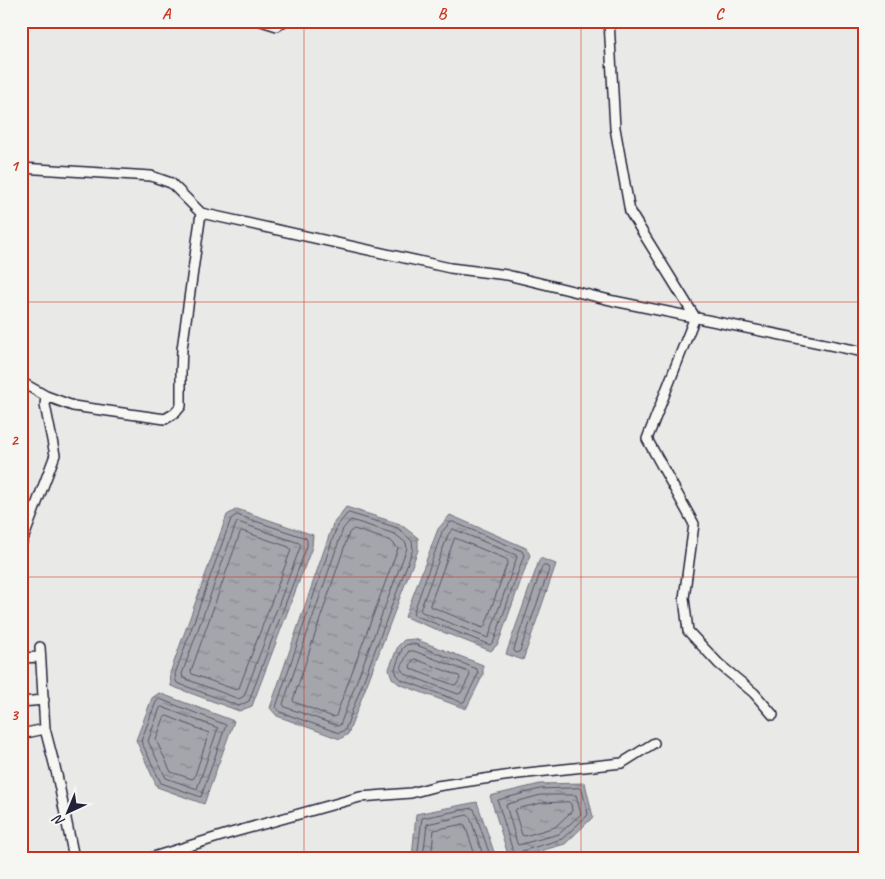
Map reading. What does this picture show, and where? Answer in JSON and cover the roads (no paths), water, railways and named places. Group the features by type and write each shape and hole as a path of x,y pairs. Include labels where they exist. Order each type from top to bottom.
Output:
{"street":[{"path":"261,21 277,26 284,21"},
{"path":"610,21 615,128 630,212 695,317"},
{"path":"21,168 151,176 171,183 201,213 450,268 507,275 614,301 864,352"},
{"path":"21,382 46,396 73,406 165,419 175,413 181,406 182,349 201,213"},
{"path":"695,317 647,439 694,524 684,598 688,631 719,664 754,693 772,715"},
{"path":"21,545 55,456 45,405 46,396"},
{"path":"40,647 46,728 74,858"},
{"path":"21,658 40,657"},
{"path":"21,702 44,700"},
{"path":"21,734 46,728"},
{"path":"150,858 230,832 360,798 411,793 437,786 518,774 622,763 654,744"}],"water":[{"path":"346,507 400,524 418,538 418,550 348,734 340,739 277,716 270,708 333,524"},
{"path":"237,509 313,535 312,547 252,706 239,711 171,686 170,673 227,515"},
{"path":"450,515 526,548 530,555 498,644 491,651 405,617 438,529"},
{"path":"540,558 556,564 523,660 506,654"},
{"path":"415,639 483,665 483,675 466,709 399,684 392,678 389,669 398,646 404,640"},
{"path":"159,693 234,721 204,804 157,787 136,740 152,698"},
{"path":"585,783 593,817 565,844 509,858 490,796 540,784"},
{"path":"477,802 496,858 412,858 416,814"}]}
